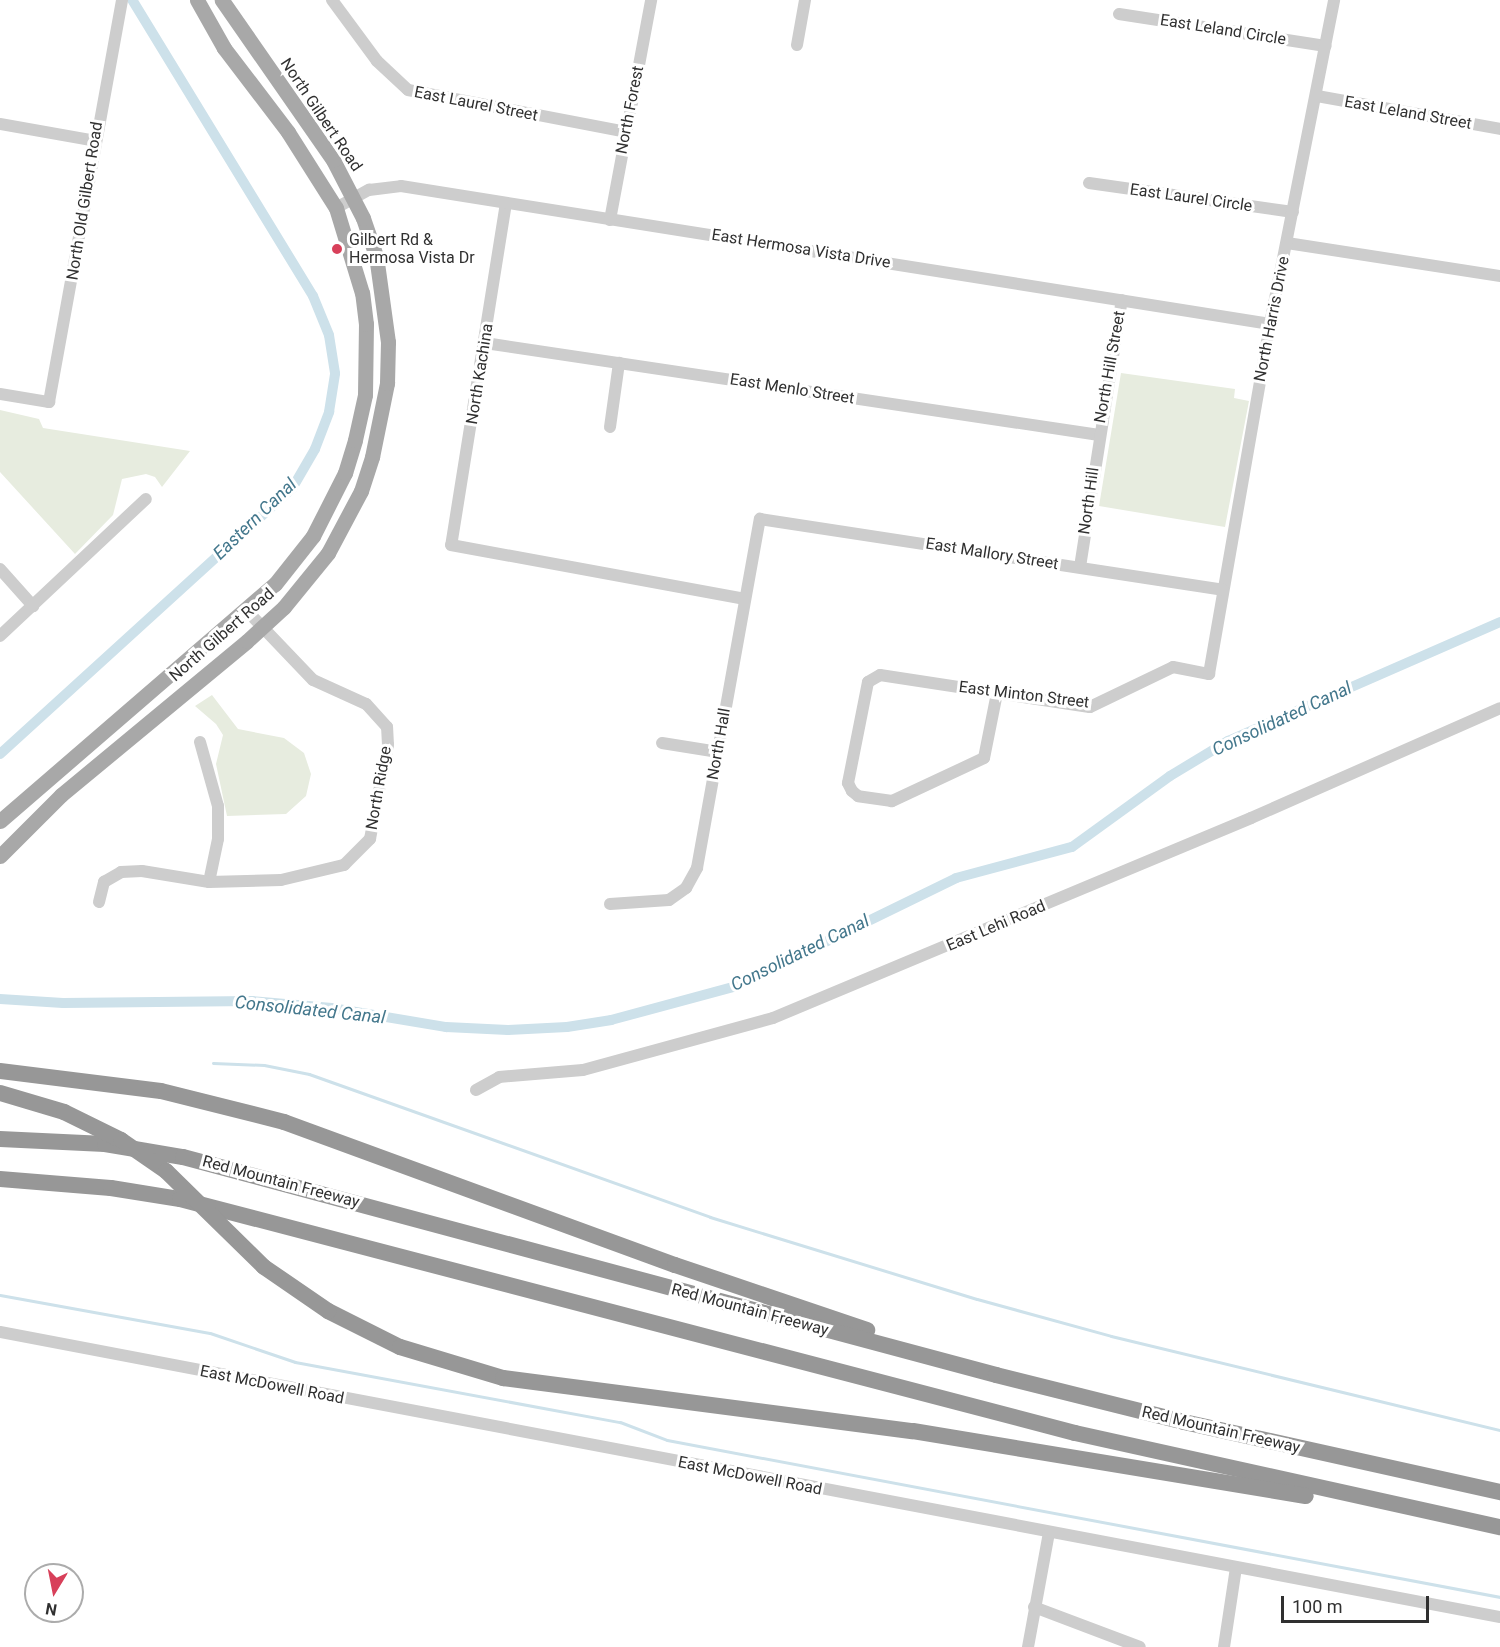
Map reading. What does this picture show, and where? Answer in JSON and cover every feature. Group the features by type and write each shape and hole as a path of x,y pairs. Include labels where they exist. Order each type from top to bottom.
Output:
{"highway":[{"path":"0,1071 161,1091 284,1122 757,1294 952,1354 996,1376"},
{"path":"0,1094 64,1112 121,1140 166,1171 264,1267 328,1311 400,1347 503,1378 913,1431 1245,1488 1400,1508"},
{"name":"Red Mountain Freeway","path":"0,1139 105,1144 225,1166 996,1376 1184,1422 1500,1492"},
{"path":"0,1179 111,1188 180,1199 1064,1430 1400,1508 1500,1527"}],"main road":[{"name":"North Gilbert Road","path":"0,821 247,611 313,536 345,473 365,395 368,355 362,293 336,208 288,132 224,48 197,0"},
{"name":"North Gilbert Road","path":"0,856 61,795 262,628 309,578 343,526 361,491 381,423 388,342 384,301 376,256 355,198 333,160 222,0"}],"street":[{"name":"East Laurel Street","path":"332,0 377,61 408,90 626,132"},
{"name":"North Forest","path":"610,220 651,0"},
{"path":"797,45 805,0"},
{"name":"North Harris Drive","path":"1209,674 1270,324 1317,96 1334,0"},
{"name":"North Old Gilbert Road","path":"0,394 50,402 121,2"},
{"name":"East Leland Circle","path":"1119,14 1326,46"},
{"name":"East Leland Street","path":"1317,96 1500,129"},
{"path":"0,124 96,141"},
{"name":"East Laurel Circle","path":"1089,183 1293,212"},
{"name":"East Hermosa Vista Drive","path":"336,208 382,186 401,186 1270,324"},
{"name":"North Kachina","path":"506,202 486,343 451,545 745,599"},
{"path":"1287,243 1500,276"},
{"name":"North Hill Street","path":"1099,435 1122,300"},
{"name":"East Menlo Street","path":"486,343 1099,435"},
{"path":"610,427 619,363"},
{"name":"North Hill","path":"1080,567 1099,435"},
{"path":"0,636 146,499"},
{"name":"East Mallory Street","path":"760,519 1223,590"},
{"name":"North Hall","path":"610,904 651,904 669,900 686,888 697,868 760,519"},
{"path":"0,569 33,606"},
{"name":"North Ridge","path":"99,902 104,882 121,872 142,871 208,882 281,880 324,872 344,865 370,839 388,745 387,727 366,704 313,680 247,611"},
{"name":"East Minton Street","path":"997,693 984,758 892,801 858,796 852,791 848,783 868,682 880,675 1090,707 1173,667 1209,674"},
{"name":"East Lehi Road","path":"476,1090 499,1077 583,1070 773,1018 1251,818 1500,708"},
{"path":"200,742 218,806 218,839 208,882"},
{"path":"662,743 718,752"},
{"name":"East McDowell Road","path":"0,1332 1500,1617"},
{"path":"1028,1647 1049,1533"},
{"path":"1224,1647 1236,1568"},
{"path":"1034,1607 1140,1647"}],"shaded area":[{"path":"1121,373 1235,389 1234,398 1249,401 1225,527 1099,506"},
{"path":"0,410 39,419 43,428 190,451 162,487 155,477 146,474 122,479 113,515 75,554 0,472"},
{"path":"212,695 238,729 284,738 304,753 311,774 306,796 286,814 227,816 216,764 223,735 216,724 195,706"}],"waterway":[{"name":"Eastern Canal","path":"0,754 293,487 315,449 329,412 335,373 329,335 313,296 132,0"},
{"name":"Consolidated Canal","path":"0,999 63,1003 252,1001 332,1008 446,1027 508,1030 567,1027 611,1020 733,987 956,878 1072,847 1170,776 1228,741 1500,622"},
{"path":"213,1063 264,1065 309,1074 710,1217 977,1299 1111,1336 1500,1430"},
{"path":"0,1295 210,1333 295,1362 620,1422 667,1440 1500,1597"}],"place":[{"name":"Gilbert Rd & Hermosa Vista Dr","path":"337,249"}]}
